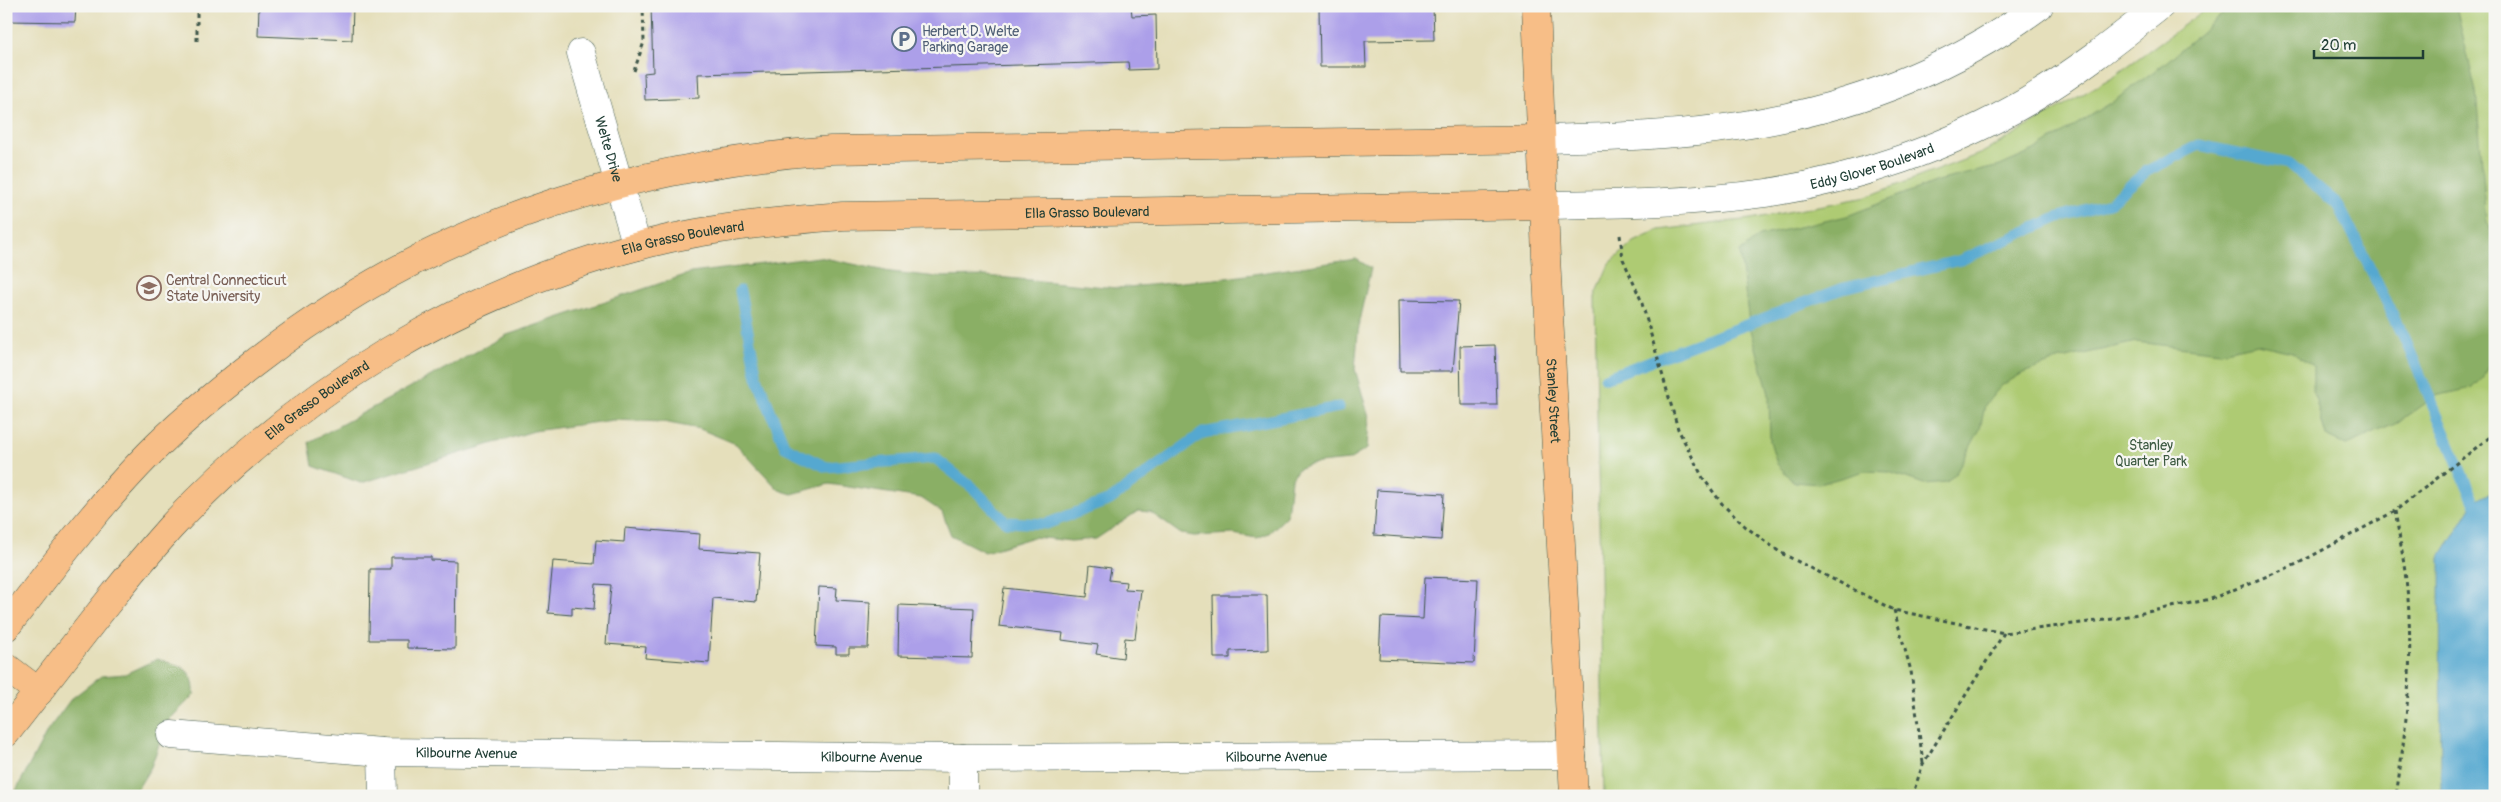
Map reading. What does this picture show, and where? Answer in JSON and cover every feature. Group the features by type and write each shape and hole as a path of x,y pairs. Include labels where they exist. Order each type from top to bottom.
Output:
{"main road":[{"name":"Stanley Street","path":"1536,6 1544,205 1574,796"},
{"path":"6,627 103,504 150,452 203,404 275,347 356,292 442,246 530,210 619,183 742,158 830,150 1541,139"},
{"name":"Ella Grasso Boulevard","path":"6,733 136,567 176,523 233,466 310,403 387,352 465,309 542,277 637,246 711,230 851,215 1544,205"},
{"path":"6,667 39,692"}],"street":[{"path":"1541,139 1716,129 1770,120 1831,105 1875,92 1937,67 1980,44 2039,6"},
{"name":"Eddy Glover Boulevard","path":"1544,205 1675,202 1765,193 1826,180 1901,159 1959,135 2027,102 2099,54 2160,6"},
{"name":"Welte Drive","path":"581,53 637,246"},
{"name":"Kilbourne Avenue","path":"171,735 382,752 962,758 1572,756"},
{"path":"382,752 383,796"},
{"path":"962,758 963,796"}],"path":[{"path":"197,6 197,41"},
{"path":"634,71 644,42 642,6"},
{"path":"1619,227 1623,259 1641,300 1678,429 1703,478 1723,505 1746,527 1781,554 1894,610 2004,633 2113,620 2211,599 2297,564 2395,511 2495,433"},
{"path":"2395,511 2409,616 2410,646 2405,734 2396,796"},
{"path":"1894,610 1911,671 1923,764"},
{"path":"1912,796 1923,764 2004,633"}],"green space":[{"name":"Stanley Quarter Park","path":"2210,6 2495,6 2495,796 1604,796 1595,297 1609,264 1634,242 1659,230 1751,219 1866,197 1982,153 2114,76"},
{"path":"2232,6 2456,6 2476,92 2487,222 2495,234 2495,359 2481,379 2472,388 2435,396 2395,424 2346,445 2326,436 2313,390 2313,366 2292,352 2257,344 2220,352 2136,342 2061,359 2023,373 2001,386 1985,405 1980,429 1956,473 1947,482 1924,484 1889,472 1865,471 1819,484 1794,482 1777,464 1770,441 1769,394 1749,323 1740,252 1759,236 1847,216 1937,181 2000,166 2034,151 2114,101 2165,63"},
{"path":"819,257 891,272 938,277 985,276 1117,288 1226,278 1356,259 1371,268 1359,321 1355,369 1369,418 1367,449 1349,460 1310,464 1298,469 1291,479 1287,516 1269,533 1257,538 1233,534 1194,536 1181,534 1150,512 1138,511 1096,539 1071,541 1034,537 985,552 951,535 942,512 921,498 829,484 792,494 779,490 736,444 700,429 663,422 613,420 534,431 361,483 313,466 309,442 507,335 691,273"},
{"path":"157,659 179,666 189,673 194,686 194,695 167,722 151,767 133,796 13,796 48,730 71,699 101,676 125,674"}],"water":[{"path":"2495,490 2495,796 2441,796 2440,558 2474,502"}],"building":[{"path":"6,6 76,6 75,22 6,21"},
{"path":"259,6 353,6 352,40 258,36"},
{"name":"Herbert D. Welte Parking Garage","path":"651,6 1131,6 1132,16 1156,15 1157,69 1129,70 1128,62 698,74 699,98 645,100 644,73 653,72"},
{"path":"1319,6 1433,6 1434,40 1365,41 1366,67 1320,67"},
{"path":"1399,300 1459,301 1453,371 1400,371"},
{"path":"1495,345 1497,405 1461,405 1460,346"},
{"path":"1377,490 1444,494 1441,540 1374,535"},
{"path":"625,528 700,534 699,549 760,553 756,602 713,598 709,663 645,658 646,647 606,644 611,585 596,584 594,609 572,607 572,615 548,613 553,561 594,564 596,540 624,542"},
{"path":"391,557 431,557 431,560 456,561 455,649 407,648 407,640 369,640 370,569 391,569"},
{"path":"1090,565 1111,568 1109,580 1126,582 1125,589 1141,590 1135,639 1125,638 1123,658 1096,654 1098,645 1062,640 1063,633 999,626 1004,588 1087,597"},
{"path":"1425,577 1478,579 1474,663 1379,659 1381,617 1423,619"},
{"path":"819,587 837,588 836,600 870,602 868,648 849,648 849,654 836,654 836,647 816,646"},
{"path":"1213,595 1267,595 1268,650 1230,651 1230,658 1214,658"},
{"path":"899,605 974,608 972,658 898,656"}],"waterway":[{"path":"1605,378 1844,288 1961,260 2059,217 2109,203 2147,171 2199,145 2289,164 2339,206 2404,337 2474,502"},
{"path":"740,291 757,377 785,447 826,467 935,458 974,489 1006,522 1046,524 1110,500 1203,433 1339,407"}],"place":[{"name":"Herbert D. Welte Parking Garage","path":"904,39"},
{"name":"Central Connecticut State University","path":"149,288"}]}
